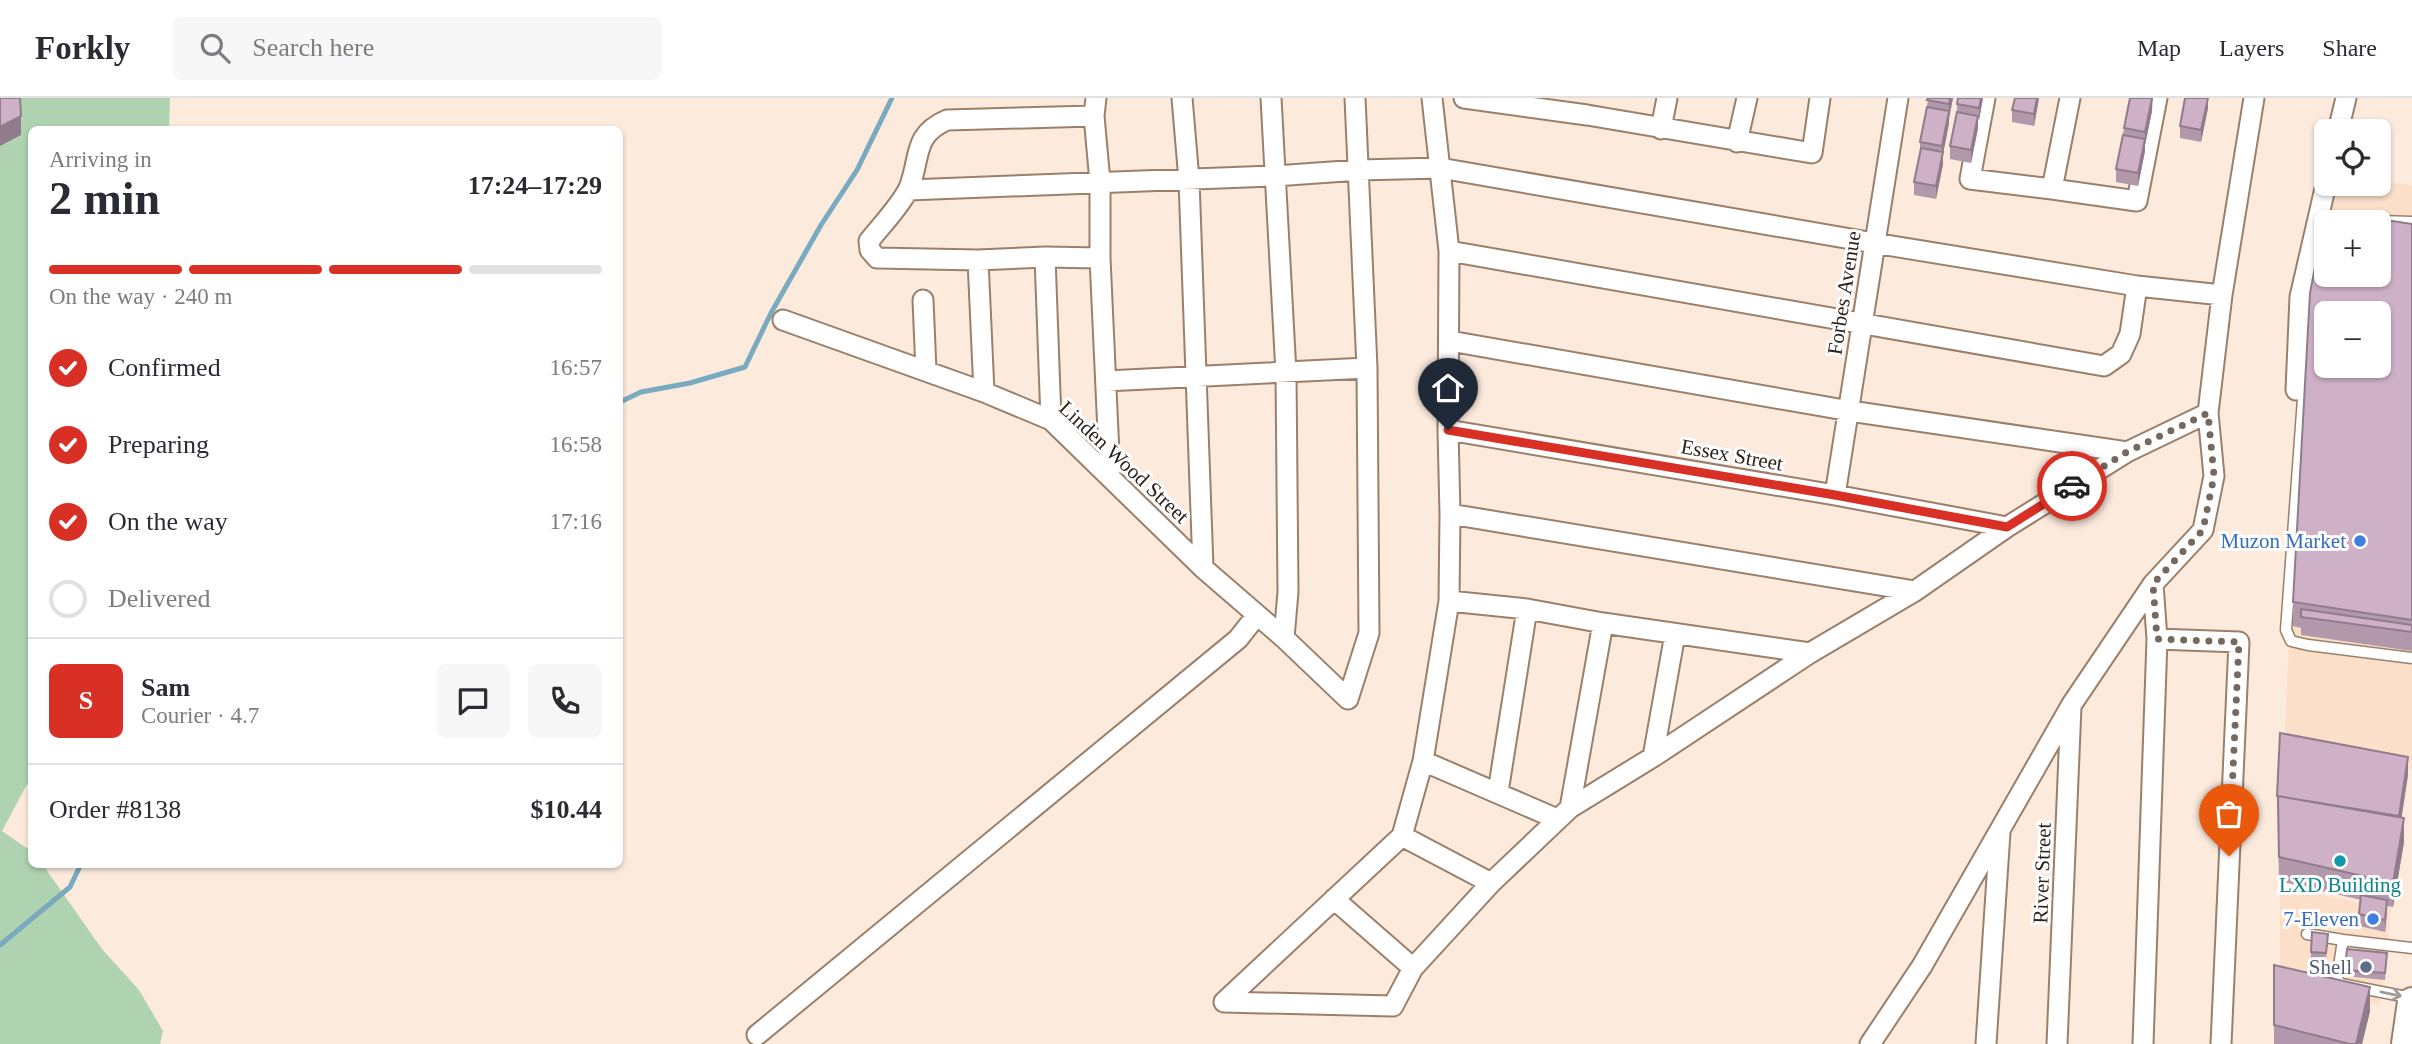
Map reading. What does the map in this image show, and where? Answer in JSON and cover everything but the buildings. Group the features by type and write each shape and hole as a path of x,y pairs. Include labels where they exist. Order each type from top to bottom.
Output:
{"main road":[{"path":"2406,1044 2412,1000"}],"street":[{"path":"1182,98 1189,180 1203,568"},
{"path":"1271,98 1286,373 1288,592 1284,638"},
{"path":"1106,381 1367,368 1355,98"},
{"path":"1432,98 1450,251 1449,601 1423,761 1402,835 1224,1002 1393,1006 1413,968 1491,883 1563,814 1810,653 1914,592 2007,527 2127,452 2208,413"},
{"path":"1464,98 1589,106 1661,129 1812,153 1821,98"},
{"path":"1661,129 1667,98"},
{"path":"1737,142 1746,98"},
{"name":"Forbes Avenue","path":"1835,495 1898,98"},
{"path":"1984,98 1970,179 2137,201 2157,98"},
{"path":"2052,189 2070,98"},
{"path":"1870,1044 1922,966 2071,704 2153,584 2203,530 2214,476 2208,413 2222,295 2254,98"},
{"path":"2342,119 2346,98"},
{"path":"1100,258 877,258 870,250 869,241 908,190 923,137 933,126 947,120 1095,107 1110,475"},
{"path":"908,190 1440,168 2137,286 2222,295"},
{"path":"2300,386 2300,297 2323,196"},
{"path":"1450,251 2104,366 2121,354 2130,334 2137,286"},
{"path":"1045,257 1051,420"},
{"path":"978,260 984,392"},
{"path":"923,300 926,371"},
{"name":"Linden Wood Street","path":"783,320 984,392 1051,420 1203,568 1284,638 1348,699 1369,633 1367,368"},
{"path":"1450,341 1850,411 2127,452"},
{"name":"Essex Street","path":"1448,430 1835,495 2007,527"},
{"path":"1450,514 1914,592"},
{"path":"2143,1044 2157,639 2153,584"},
{"path":"1449,601 1527,609 1810,653"},
{"path":"1498,792 1527,609"},
{"path":"757,1035 1238,639 1258,615"},
{"path":"1563,814 1604,623"},
{"path":"1653,757 1675,634"},
{"path":"2157,639 2239,642 2221,1044"},
{"name":"River Street","path":"2057,1044 2071,704"},
{"path":"1423,761 1498,792 1563,814"},
{"path":"1986,1044 2000,826"},
{"path":"1402,835 1491,883"},
{"path":"1335,899 1413,968"}],"lane":[{"path":"2391,221 2412,222"},
{"path":"2314,286 2300,386 2286,630 2291,641 2308,645 2412,658"},
{"path":"2300,386 2318,383"},
{"path":"2307,934 2412,948"},
{"path":"2343,940 2337,979 2341,984 2412,1000"}],"shaded area":[{"path":"2391,183 2412,185 2412,769 2284,747 2306,298 2314,262 2314,287 2391,287 2391,210 2325,210 2328,196 2391,196"},
{"path":"2280,887 2391,908 2380,1005 2280,985"}],"green space":[{"path":"0,98 170,98 169,126 28,126 28,782 2,831 28,849 28,868 45,868 102,949 139,990 163,1031 160,1044 0,1044"}],"waterway":[{"path":"623,401 641,392 690,383 745,367 771,313 821,225 857,170 892,98"},
{"path":"0,945 70,887 79,868"}],"way so far":[{"path":"2072,486 2127,452 2208,413 2214,476 2203,530 2153,584 2157,639 2239,642 2229,856"}],"place":[{"name":"Muzon Market","path":"2360,541"},
{"name":"LXD Building","path":"2340,861"},
{"name":"7-Eleven","path":"2373,919"},
{"name":"Shell","path":"2366,967"}],"route":[{"path":"1448,430 1835,495 2007,527 2072,486"}]}
